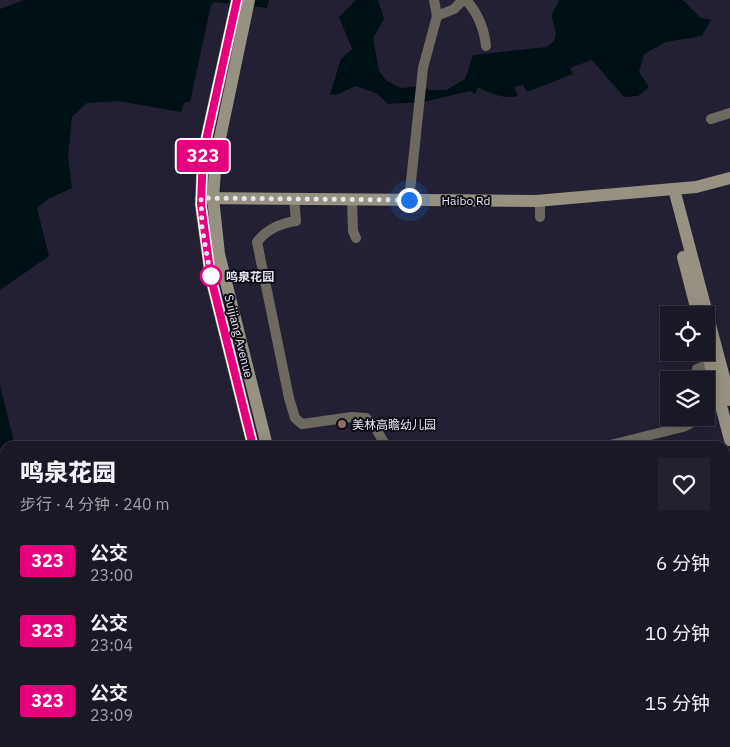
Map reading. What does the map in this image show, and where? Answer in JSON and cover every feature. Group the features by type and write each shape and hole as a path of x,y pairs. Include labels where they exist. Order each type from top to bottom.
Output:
{"street":[{"path":"237,0 239,17"},
{"path":"239,17 249,0"},
{"path":"409,200 422,78 437,16 434,0"},
{"path":"437,16 454,9 464,0 475,9 485,35 486,46"},
{"name":"Suijiang Avenue","path":"239,17 203,154 207,198 219,254 266,441"},
{"path":"711,119 730,113"},
{"name":"Haibo Rd","path":"207,198 540,200 696,187 730,178"},
{"path":"670,189 696,306"},
{"path":"670,189 715,362 730,440"},
{"name":"Suijiang Avenue","path":"207,198 202,227 211,278 253,441"},
{"path":"294,198 296,221 278,226 263,234 257,242 288,398 295,418 302,424 352,417 366,418 375,427 383,441"},
{"path":"352,199 353,231 356,238"},
{"path":"540,200 540,218"},
{"path":"697,371 696,369 715,362"},
{"path":"715,362 730,400"},
{"path":"626,441 685,426"}],"shaded area":[{"path":"24,0 269,0 267,8 214,2 211,5 190,102 184,103 181,112 118,101 87,103 72,117 68,156 72,188 48,199 37,208 49,256 0,290 0,9"},
{"path":"356,0 378,0 384,19 373,38 379,71 387,81 401,88 420,86 430,90 446,90 465,79 473,55 546,47 556,35 552,14 559,0 683,0 701,18 711,20 702,36 666,42 644,54 639,72 649,87 638,96 624,97 592,60 570,68 573,74 527,92 523,85 514,87 518,96 497,95 478,87 475,94 470,91 424,102 388,104 376,93 356,86 336,95 330,94 341,59 352,49 339,17"},
{"path":"0,385 14,441 0,441"}],"bus line":[{"name":"323","path":"237,0 203,154 201,204 202,227 211,278 252,441"}],"place":[{"name":"鸣泉花园","path":"211,276"},
{"name":"美林高瞻幼儿园","path":"342,424"}],"route":[{"path":"211,276 211,278 202,227 201,198 409,200"}]}
